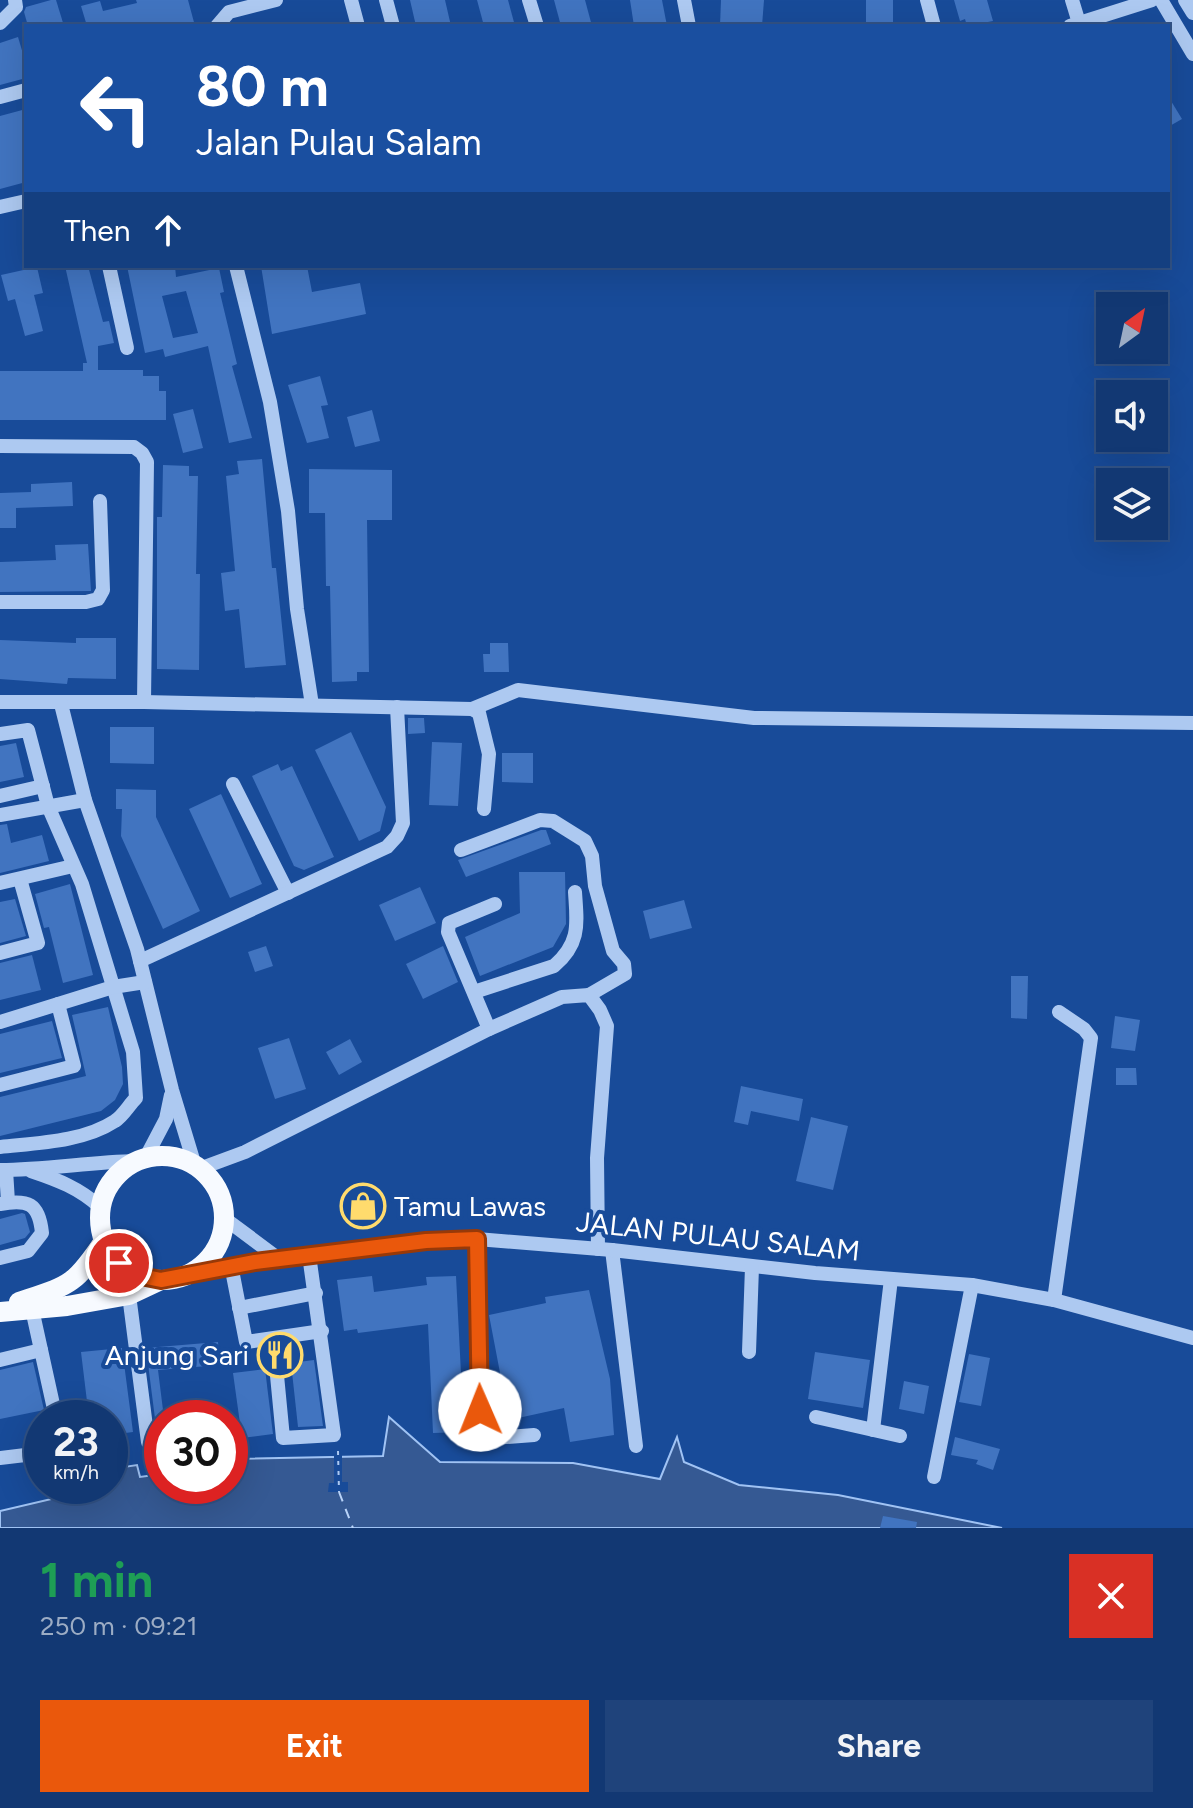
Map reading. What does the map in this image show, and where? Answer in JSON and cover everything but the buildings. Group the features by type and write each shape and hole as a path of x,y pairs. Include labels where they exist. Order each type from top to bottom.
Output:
{"main road":[{"path":"0,1310 32,1309 129,1295 161,1280 186,1275 211,1256 221,1238 224,1218 220,1198 210,1179 176,1157 156,1156 140,1160 119,1172 107,1188 100,1207 100,1228 104,1241 119,1263 136,1275 161,1280"},
{"path":"0,1310 62,1288 81,1276 104,1241"}],"street":[{"path":"0,23 16,7 15,0"},
{"path":"219,24 229,12 276,0"},
{"path":"351,0 357,24"},
{"path":"386,0 392,24"},
{"path":"529,0 536,24"},
{"path":"684,0 689,24"},
{"path":"927,0 933,24"},
{"path":"1072,0 1074,24"},
{"path":"1077,24 1152,0"},
{"path":"1161,0 1193,54"},
{"path":"1185,0 1193,13"},
{"path":"0,97 24,91"},
{"path":"0,207 24,201"},
{"path":"109,268 127,348"},
{"path":"236,268 273,417 312,705"},
{"path":"0,446 134,447 142,453 147,462 144,702"},
{"path":"0,602 86,602 98,599 103,590 100,501"},
{"path":"0,702 472,709 518,690 754,718 1193,723"},
{"path":"61,704 85,800 140,961 172,1090 197,1168 245,1152 489,1029 562,997 589,995 625,974 624,964 613,951 595,886 592,856 585,841 553,821 540,820 461,850"},
{"path":"140,961 387,847 403,823 397,707"},
{"path":"472,709 479,713 489,754 484,809"},
{"path":"0,734 28,730 48,806 82,884 133,1052 136,1098 117,1120 94,1132 41,1143 0,1147"},
{"path":"233,784 288,893"},
{"path":"0,796 43,786"},
{"path":"0,815 85,800"},
{"path":"0,883 73,866"},
{"path":"0,953 38,943 20,879"},
{"path":"474,992 554,966 564,958 578,928 575,892"},
{"path":"489,1029 448,932 449,923 495,904"},
{"path":"0,1022 113,987 145,982"},
{"path":"589,995 607,1026 597,1158 605,1249 636,1446"},
{"path":"0,1085 74,1066 58,1004"},
{"path":"1054,1300 1091,1038 1084,1029 1059,1012"},
{"path":"0,1258 28,1251 42,1233 40,1219 33,1207 20,1200 4,1203 3,1170 140,1160 166,1119 172,1090"},
{"path":"27,1170 84,1192 100,1207"},
{"path":"224,1218 279,1259"},
{"path":"477,1239 481,1439 534,1435"},
{"name":"JALAN PULAU SALAM","path":"186,1275 231,1265 309,1255 426,1241 477,1239 605,1249 752,1267 972,1285 1054,1300 1193,1338"},
{"path":"276,1365 283,1438 334,1435 322,1331 309,1255"},
{"path":"231,1265 246,1342 322,1331"},
{"path":"749,1352 752,1267"},
{"path":"873,1430 891,1279"},
{"path":"934,1477 972,1285"},
{"path":"239,1308 316,1293"},
{"path":"129,1295 144,1411"},
{"path":"32,1309 52,1400"},
{"path":"0,1360 41,1350"},
{"path":"816,1417 900,1436"},
{"path":"0,1458 24,1455"}],"path":[{"path":"334,1435 338,1439 339,1492"}],"water":[{"path":"389,1417 440,1462 573,1463 660,1479 677,1437 684,1462 739,1485 838,1495 1002,1528 0,1528 0,1511 30,1504 128,1504 128,1466 137,1465 140,1477 144,1476 144,1504 248,1504 248,1459 383,1456"}],"pier":[{"path":"334,1453 342,1453 342,1482 348,1482 348,1492 328,1492 329,1483 334,1483"}],"ferry route":[{"path":"339,1492 353,1528"}],"place":[{"name":"Tamu Lawas","path":"363,1206"},
{"name":"Anjung Sari","path":"280,1355"}],"route":[{"path":"119,1263 136,1275 161,1280 231,1265 426,1241 477,1239 480,1410"}]}
